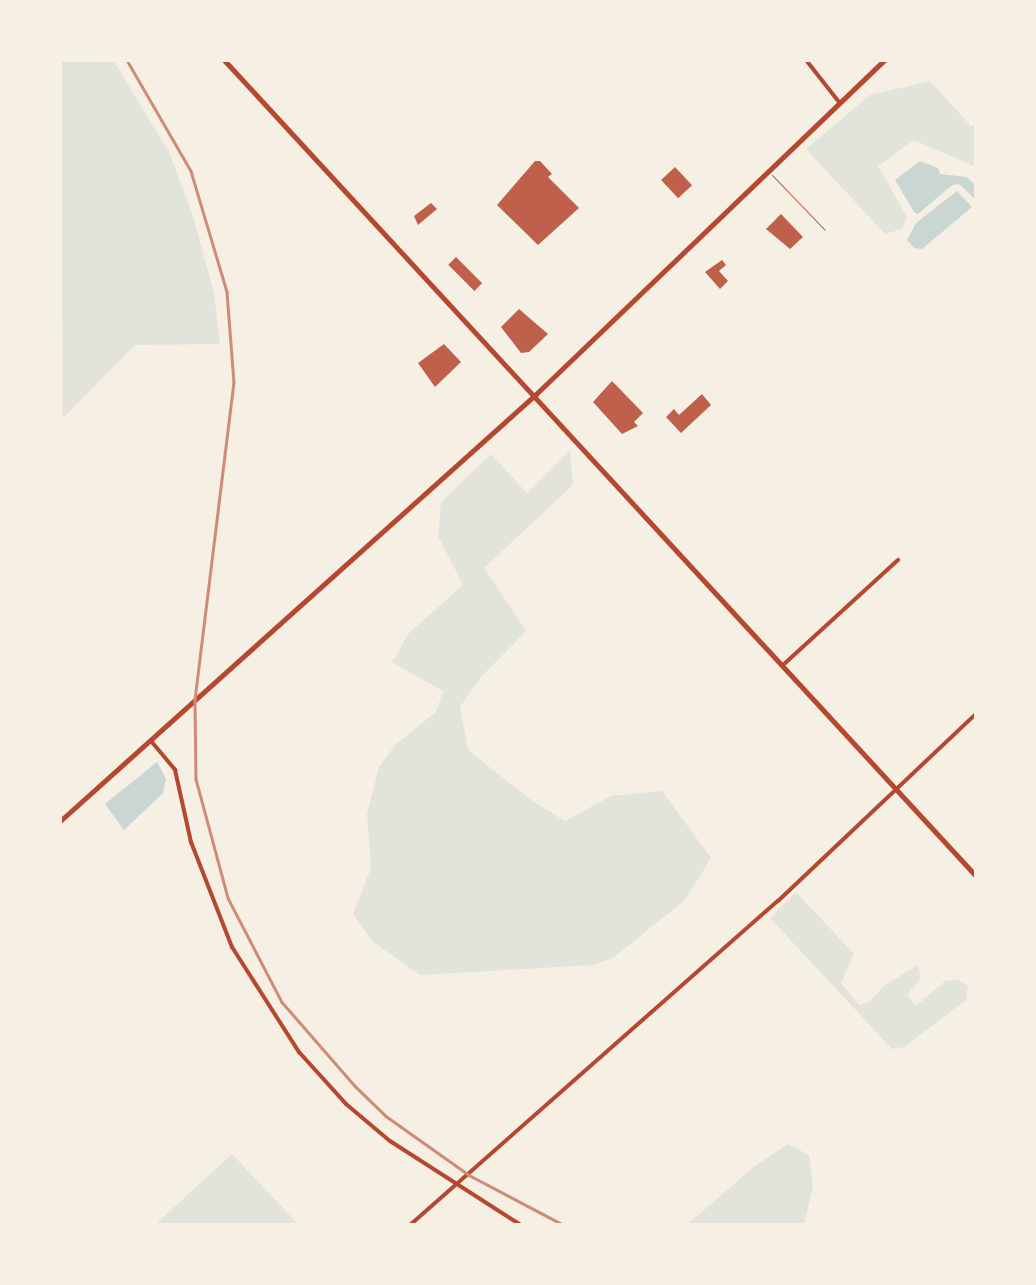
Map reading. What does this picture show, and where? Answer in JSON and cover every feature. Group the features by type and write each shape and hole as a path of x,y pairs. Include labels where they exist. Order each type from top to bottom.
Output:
{"main road":[{"path":"224,60 536,394 976,876"},
{"path":"60,821 536,394 884,60"}],"street":[{"path":"806,60 839,102"},
{"path":"783,665 898,560"},
{"path":"410,1225 778,901 976,714"},
{"path":"151,741 175,770 191,842 226,933 275,1019 346,1104 390,1141 520,1225"}],"lane":[{"path":"768,171 825,230"}],"shaded area":[{"path":"60,60 113,60 169,152 193,216 214,293 220,344 135,345 63,418"},
{"path":"930,81 971,126 976,124 976,167 914,140 878,166 907,217 902,229 885,234 806,149 870,95"},
{"path":"920,161 938,168 940,174 967,177 976,186 976,200 959,184 952,185 918,214 914,212 895,180"},
{"path":"957,191 972,207 922,249 914,248 907,240 916,223"},
{"path":"570,450 573,485 484,568 526,631 480,678 460,707 468,750 531,800 565,821 611,796 662,791 711,858 685,900 613,958 593,965 420,975 372,941 353,914 371,868 367,814 379,767 395,745 436,712 443,691 392,662 409,633 463,585 438,536 441,502 491,454 527,493"},
{"path":"157,762 166,779 163,793 124,830 105,804"},
{"path":"796,892 854,954 841,983 859,1005 868,1003 885,985 918,965 921,978 907,995 916,1006 945,981 957,979 968,986 966,1000 904,1047 892,1049 770,918"},
{"path":"788,1144 809,1155 813,1186 804,1225 687,1225 752,1168"},
{"path":"232,1154 299,1225 157,1225 159,1221"}],"building":[{"path":"535,161 540,161 552,174 548,177 579,208 538,245 497,205"},
{"path":"675,167 692,185 678,198 661,180"},
{"path":"431,203 437,209 418,225 414,216"},
{"path":"781,214 803,237 790,249 766,229"},
{"path":"456,257 482,283 474,291 448,265"},
{"path":"722,260 726,265 719,271 728,281 720,289 705,272"},
{"path":"519,309 548,334 529,352 521,353 501,327"},
{"path":"444,344 461,362 435,387 418,363"},
{"path":"612,381 643,413 634,422 638,426 622,434 593,402"},
{"path":"702,394 711,405 681,433 666,417 674,409 679,415"}],"railway":[{"path":"127,60 191,171 227,292 234,382 195,700 196,779 228,898 282,1002 355,1086 386,1116 469,1175 564,1225"}]}
